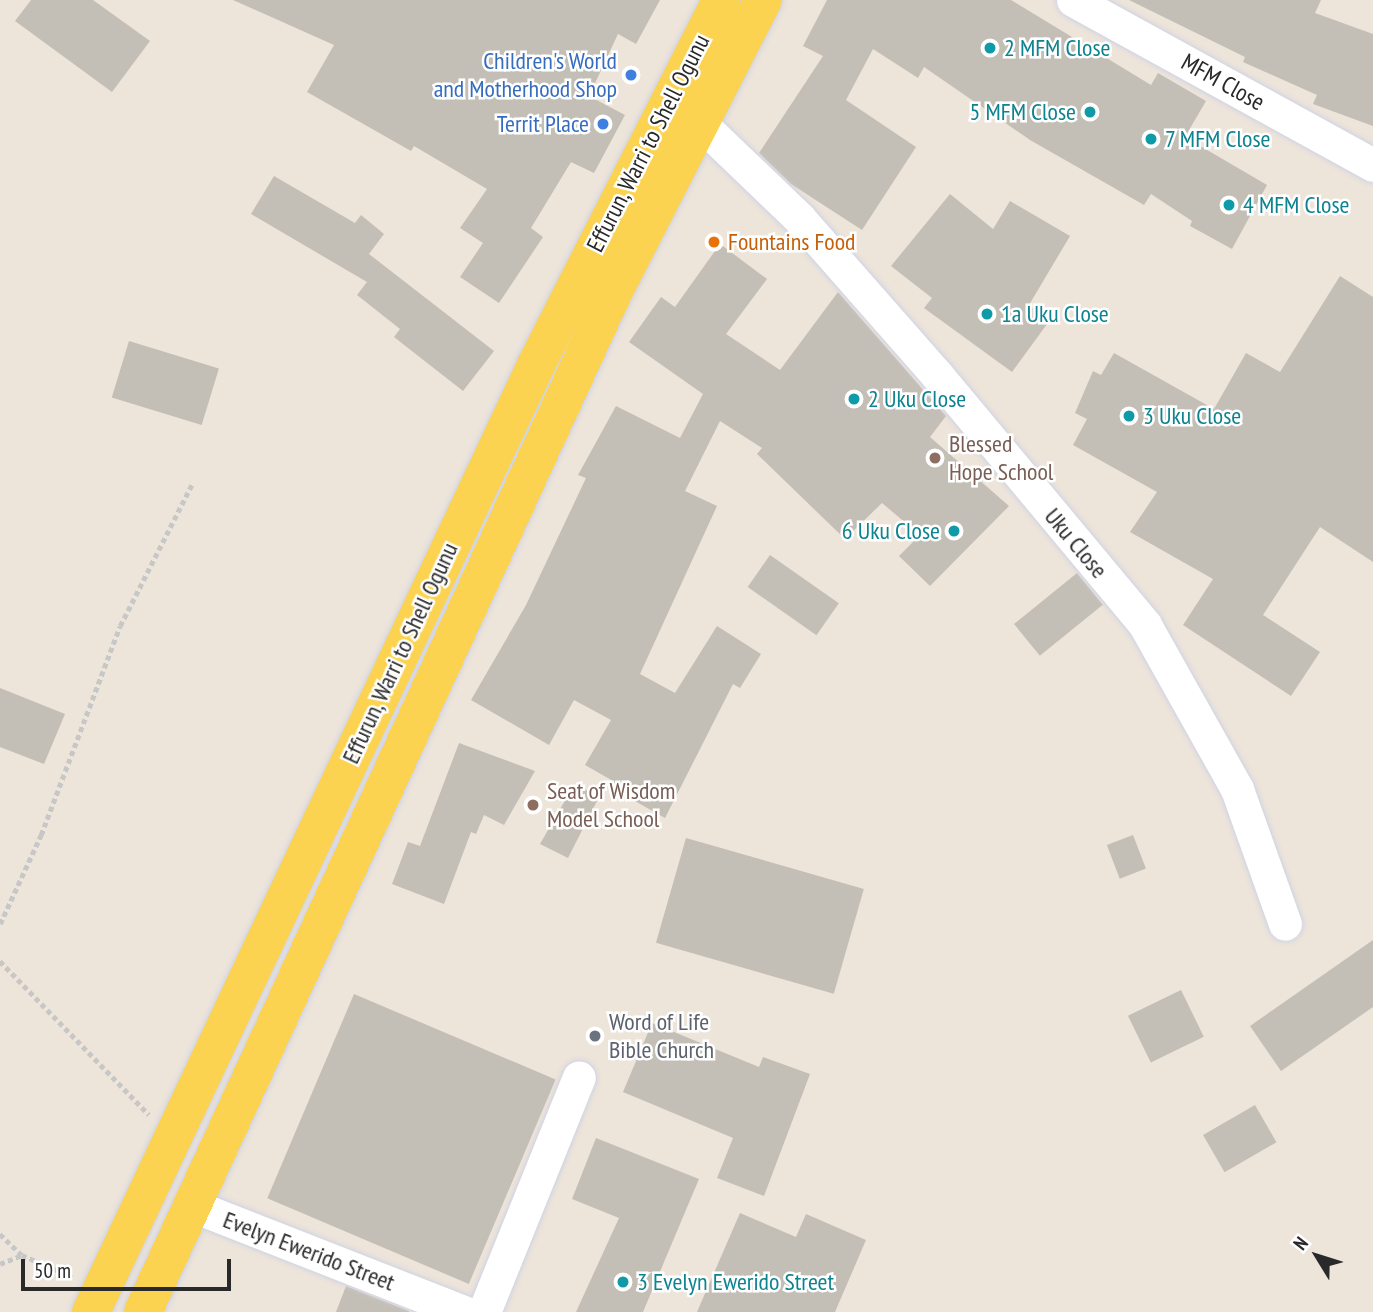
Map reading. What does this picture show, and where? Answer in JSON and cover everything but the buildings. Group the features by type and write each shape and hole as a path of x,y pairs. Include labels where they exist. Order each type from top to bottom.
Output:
{"main road":[{"name":"Effurun, Warri to Shell Ogunu","path":"143,1312 612,295 763,0"},
{"name":"Effurun, Warri to Shell Ogunu","path":"97,1300 203,1067 536,365 718,1"},
{"path":"203,1067 247,1087"}],"street":[{"name":"MFM Close","path":"1073,0 1373,165"},
{"name":"Uku Close","path":"700,123 799,218 937,375 1145,625 1237,789 1285,924"},
{"path":"484,1312 579,1077"},
{"name":"Evelyn Ewerido Street","path":"193,1206 464,1312"}],"path":[{"path":"0,925 41,835 120,626 193,482"},
{"path":"0,961 86,1046 170,1139"},
{"path":"0,1234 22,1255 97,1300"},
{"path":"0,1264 22,1255"}],"place":[{"name":"2 MFM Close","path":"990,48"},
{"name":"Children's World and Motherhood Shop","path":"631,75"},
{"name":"5 MFM Close","path":"1090,112"},
{"name":"Territ Place","path":"603,124"},
{"name":"7 MFM Close","path":"1151,139"},
{"name":"4 MFM Close","path":"1229,205"},
{"name":"Fountains Food","path":"714,242"},
{"name":"1a Uku Close","path":"987,314"},
{"name":"2 Uku Close","path":"854,399"},
{"name":"3 Uku Close","path":"1129,416"},
{"name":"Blessed Hope School","path":"935,458"},
{"name":"6 Uku Close","path":"954,531"},
{"name":"Seat of Wisdom Model School","path":"533,805"},
{"name":"Word of Life Bible Church","path":"595,1036"},
{"name":"3 Evelyn Ewerido Street","path":"623,1282"}]}
